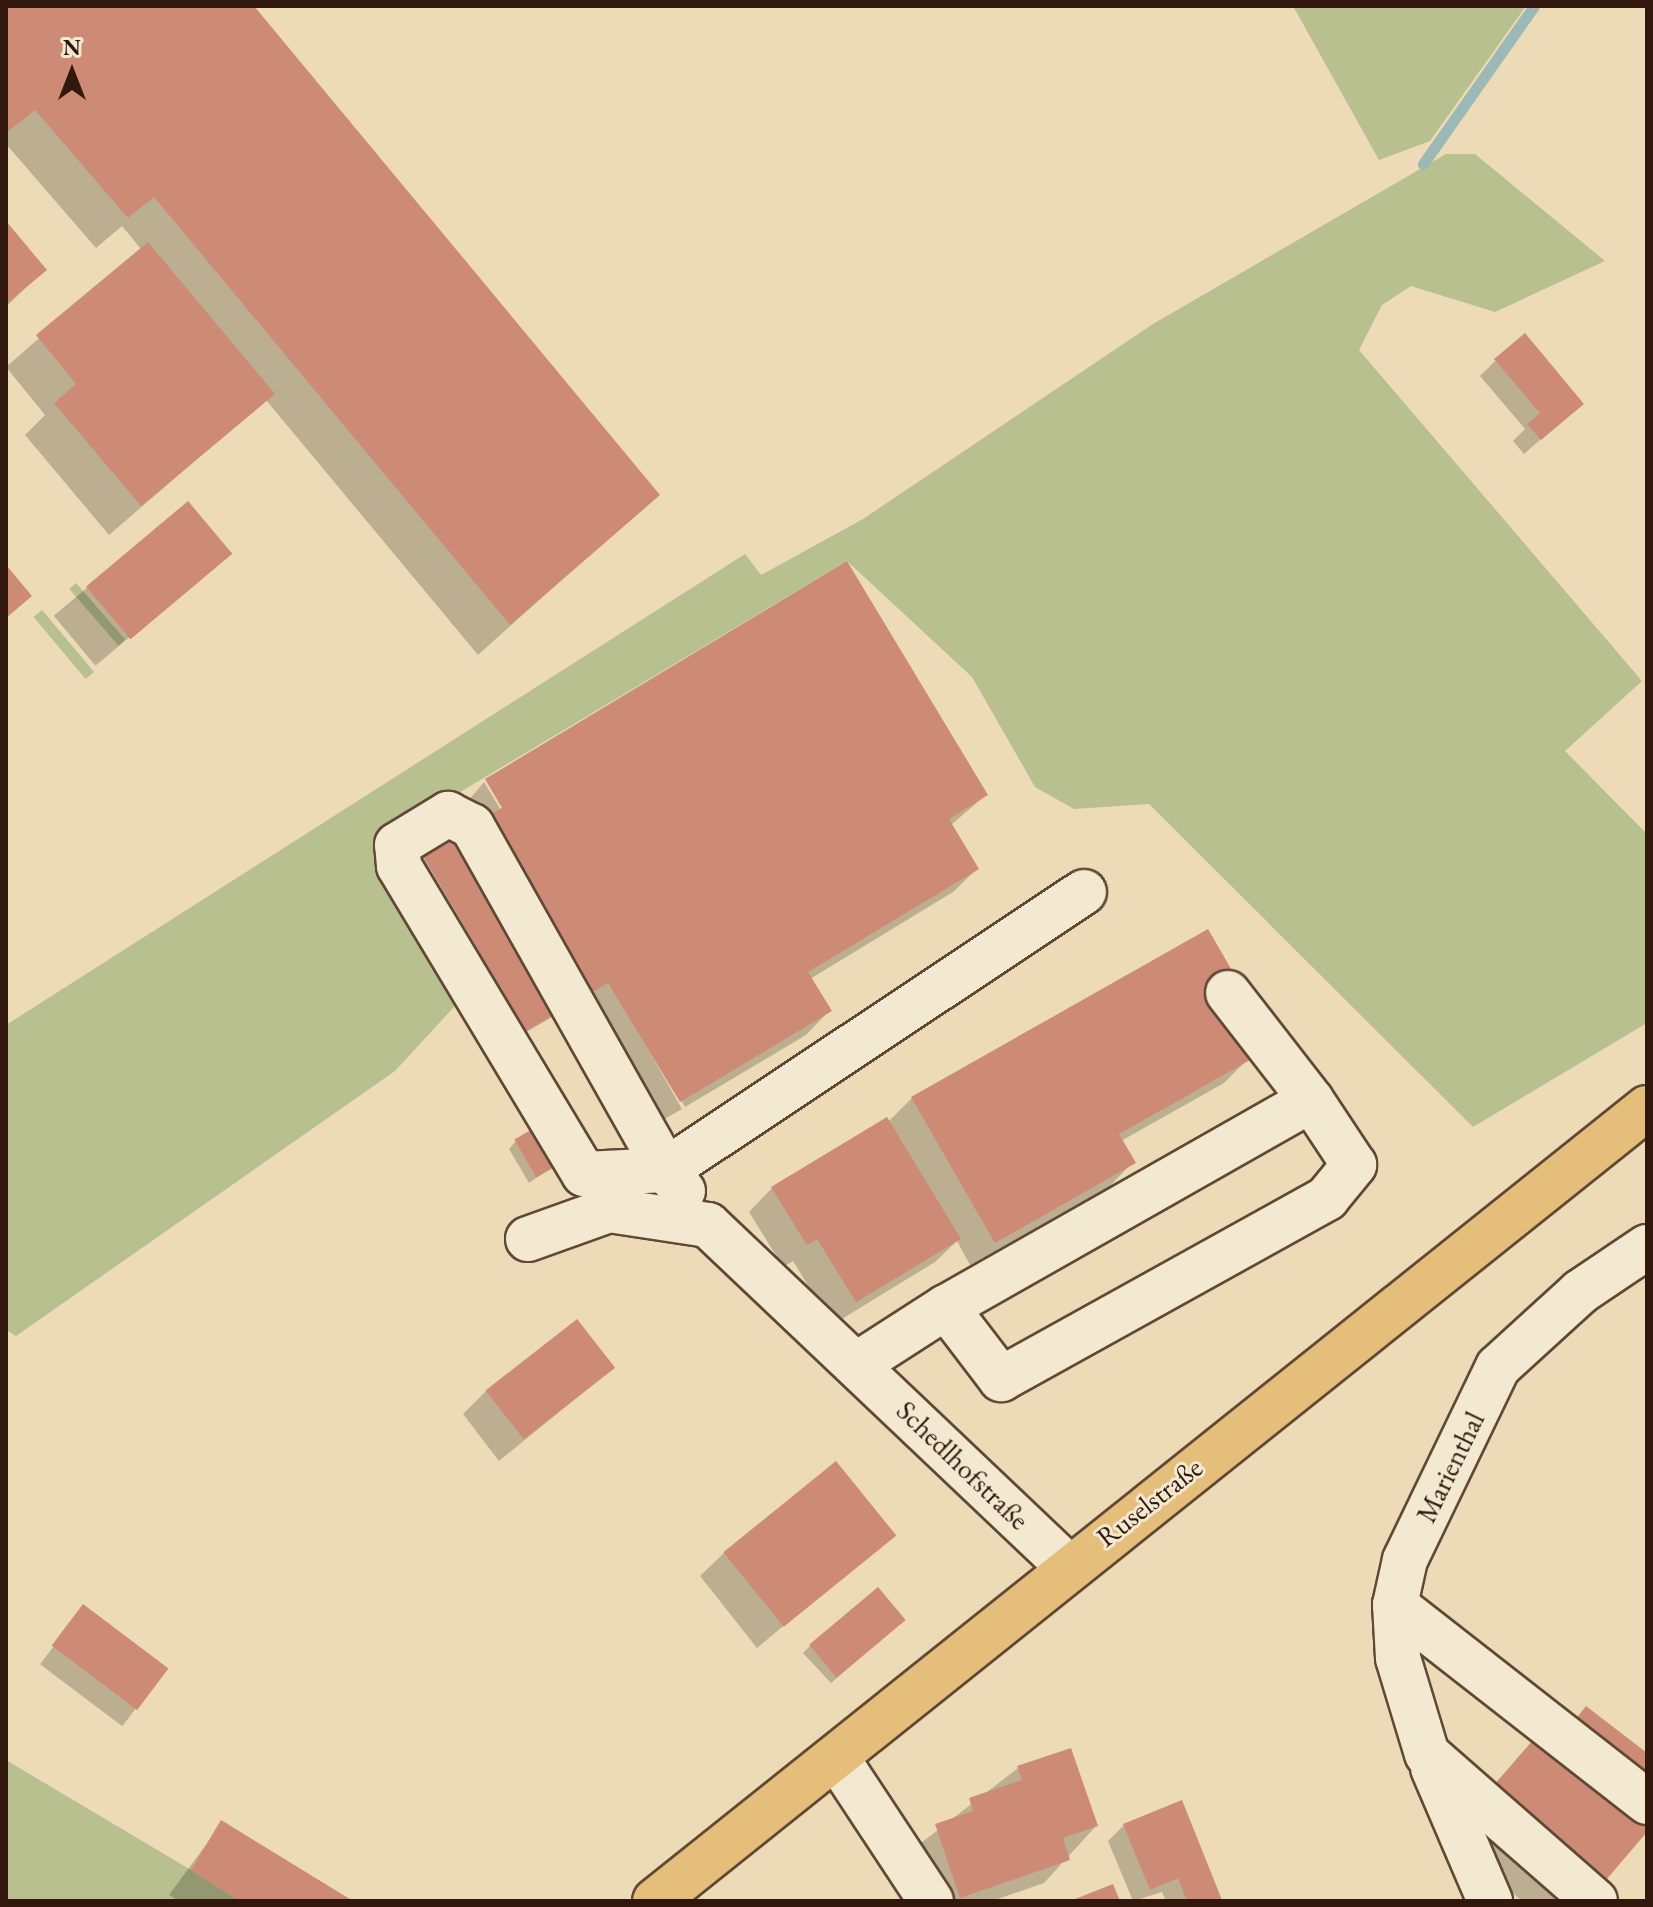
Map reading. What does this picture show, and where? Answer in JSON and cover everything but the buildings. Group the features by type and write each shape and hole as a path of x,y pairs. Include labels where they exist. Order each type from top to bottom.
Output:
{"main road":[{"name":"Ruselstraße","path":"655,1901 838,1760 1068,1567 1647,1108"}],"street":[{"name":"Schedlhofstraße","path":"666,1170 584,1174 399,866 397,845 448,814 472,826 666,1170 708,1225 859,1363 1068,1567"},
{"path":"666,1170 1084,892"},
{"path":"946,1307 1001,1379 1327,1198 1354,1165 1311,1100 1228,993"},
{"path":"859,1363 946,1307 1311,1100"},
{"path":"528,1239 609,1210 708,1225"},
{"name":"Marienthal","path":"1490,1901 1427,1754 1398,1658 1395,1605 1405,1560 1498,1367 1580,1292 1647,1247"},
{"path":"1395,1605 1647,1802"},
{"path":"1427,1754 1595,1901"},
{"path":"838,1760 931,1901"}],"green space":[{"path":"1293,6 1526,6 1430,141 1379,160"},
{"path":"1446,154 1475,154 1605,261 1495,312 1411,286 1382,305 1359,350 1642,681 1565,751 1647,834 1647,1023 1473,1127 1149,804 1074,809 1035,787 972,677 847,561 375,843 465,995 395,1071 16,1336 6,1330 6,1025 745,554 761,575 863,519 1153,324"},
{"path":"76,583 125,640 118,646 69,589"},
{"path":"42,610 94,672 86,679 34,617"},
{"path":"6,1760 191,1870 240,1901 6,1901"}],"waterway":[{"path":"1423,164 1534,6"}]}
